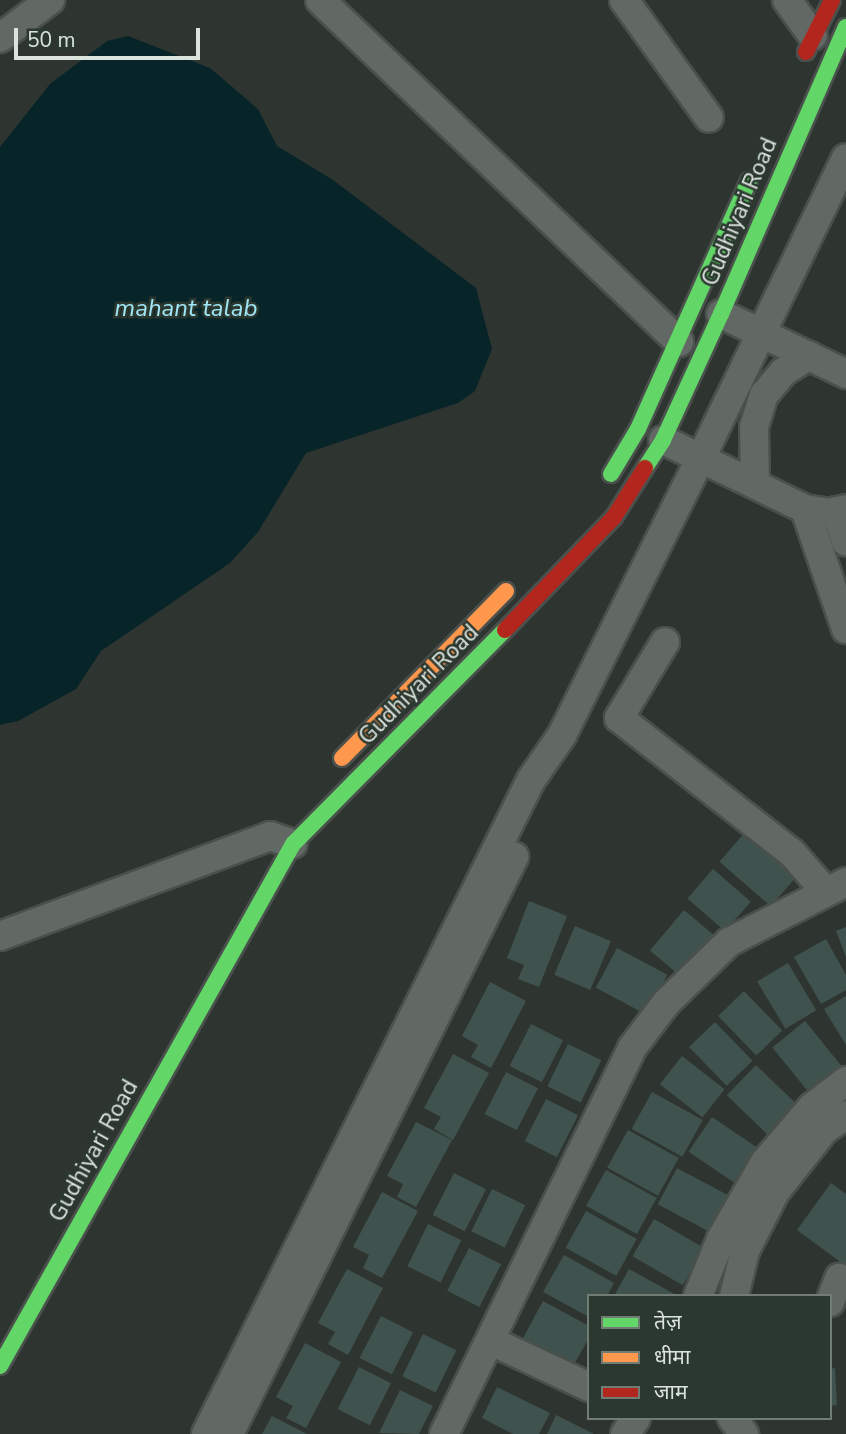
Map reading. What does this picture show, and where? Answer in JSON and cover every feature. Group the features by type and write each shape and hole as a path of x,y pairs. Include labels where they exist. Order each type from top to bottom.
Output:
{"street":[{"path":"0,38 50,0"},
{"path":"320,0 678,342"},
{"path":"624,0 709,118"},
{"path":"787,0 807,49"},
{"path":"807,49 832,0"},
{"name":"Gudhiyari Road","path":"0,1366 275,841 429,710 614,517 663,440 722,314 833,51 846,27"},
{"path":"206,1434 531,780 562,734 701,458 846,158"},
{"name":"Gudhiyari Road","path":"603,487 638,429 757,163"},
{"path":"722,314 846,374"},
{"path":"755,484 754,427 764,395 783,372 808,356"},
{"path":"663,440 805,509 841,510 846,541"},
{"path":"805,509 846,629"},
{"name":"Gudhiyari Road","path":"332,769 518,579"},
{"path":"444,1434 492,1341 632,1048 666,1003 730,942 836,887 619,718 665,642"},
{"path":"229,1434 551,783 562,734"},
{"path":"0,936 275,841"},
{"path":"699,1294 722,1239 764,1185 812,1107 846,1081"},
{"path":"734,1294 764,1185 824,1130 846,1115"},
{"path":"492,1341 587,1386"}],"water":[{"name":"mahant talab","path":"128,36 210,68 258,109 277,146 333,180 476,288 492,349 475,391 458,403 306,453 258,532 230,563 101,651 76,689 18,721 0,725 0,147 50,84 107,41"}],"building":[{"path":"747,830 798,875 771,906 719,862"},
{"path":"713,869 751,902 725,931 687,898"},
{"path":"529,901 567,916 539,987 518,979 524,965 507,958"},
{"path":"684,910 715,936 681,976 650,951"},
{"path":"575,926 611,941 590,990 554,975"},
{"path":"846,927 846,957 836,931"},
{"path":"826,939 846,975 846,990 821,1004 794,957"},
{"path":"617,948 667,975 646,1014 596,988"},
{"path":"788,963 816,1010 785,1029 757,982"},
{"path":"490,982 526,1001 491,1068 471,1057 478,1045 462,1036"},
{"path":"744,991 782,1031 756,1056 718,1016"},
{"path":"846,996 846,1045 824,1009"},
{"path":"805,1021 842,1066 809,1093 772,1047"},
{"path":"715,1022 753,1061 727,1086 689,1047"},
{"path":"531,1024 563,1040 542,1082 510,1066"},
{"path":"568,1044 601,1060 581,1102 547,1086"},
{"path":"453,1054 489,1073 453,1140 434,1129 441,1117 424,1108"},
{"path":"682,1056 725,1089 702,1118 660,1084"},
{"path":"756,1065 798,1105 769,1136 727,1095"},
{"path":"506,1072 538,1088 517,1130 485,1114"},
{"path":"652,1092 703,1120 682,1157 632,1129"},
{"path":"546,1099 578,1115 557,1157 525,1141"},
{"path":"712,1117 760,1149 737,1184 689,1152"},
{"path":"416,1122 452,1140 416,1207 397,1197 403,1184 387,1176"},
{"path":"628,1130 679,1158 658,1196 607,1168"},
{"path":"677,1168 728,1195 709,1231 658,1204"},
{"path":"606,1170 657,1198 637,1234 586,1206"},
{"path":"454,1173 486,1189 465,1231 433,1215"},
{"path":"831,1183 846,1194 846,1266 797,1230"},
{"path":"492,1189 525,1205 505,1247 471,1231"},
{"path":"382,1192 418,1211 382,1278 363,1268 369,1255 353,1247"},
{"path":"586,1211 637,1239 616,1276 566,1248"},
{"path":"654,1219 704,1248 683,1285 632,1256"},
{"path":"428,1224 461,1240 441,1282 407,1266"},
{"path":"469,1248 501,1264 479,1307 447,1291"},
{"path":"564,1255 614,1283 608,1294 587,1294 587,1316 543,1292"},
{"path":"347,1269 383,1288 348,1355 328,1344 335,1332 318,1323"},
{"path":"629,1269 674,1294 615,1294"},
{"path":"543,1301 587,1325 587,1342 573,1366 523,1338"},
{"path":"381,1316 413,1332 392,1374 360,1358"},
{"path":"423,1334 456,1350 436,1392 402,1376"},
{"path":"305,1343 341,1362 306,1428 286,1418 293,1406 276,1397"},
{"path":"359,1367 391,1383 370,1425 338,1409"},
{"path":"835,1368 837,1405 832,1406 832,1369"},
{"path":"497,1387 550,1413 539,1434 513,1434 482,1418"},
{"path":"400,1390 433,1406 419,1434 379,1433"},
{"path":"556,1415 594,1434 547,1434"},
{"path":"272,1416 307,1434 262,1434"}],"traffic: fast":[{"path":"645,468 663,440 721,314 846,27"},
{"path":"611,474 638,429 749,181"},
{"path":"0,1366 293,844 505,630"}],"traffic: slow":[{"path":"342,758 506,591"}],"traffic: jam":[{"path":"806,52 832,0"},
{"path":"505,630 614,517 645,468"}]}
